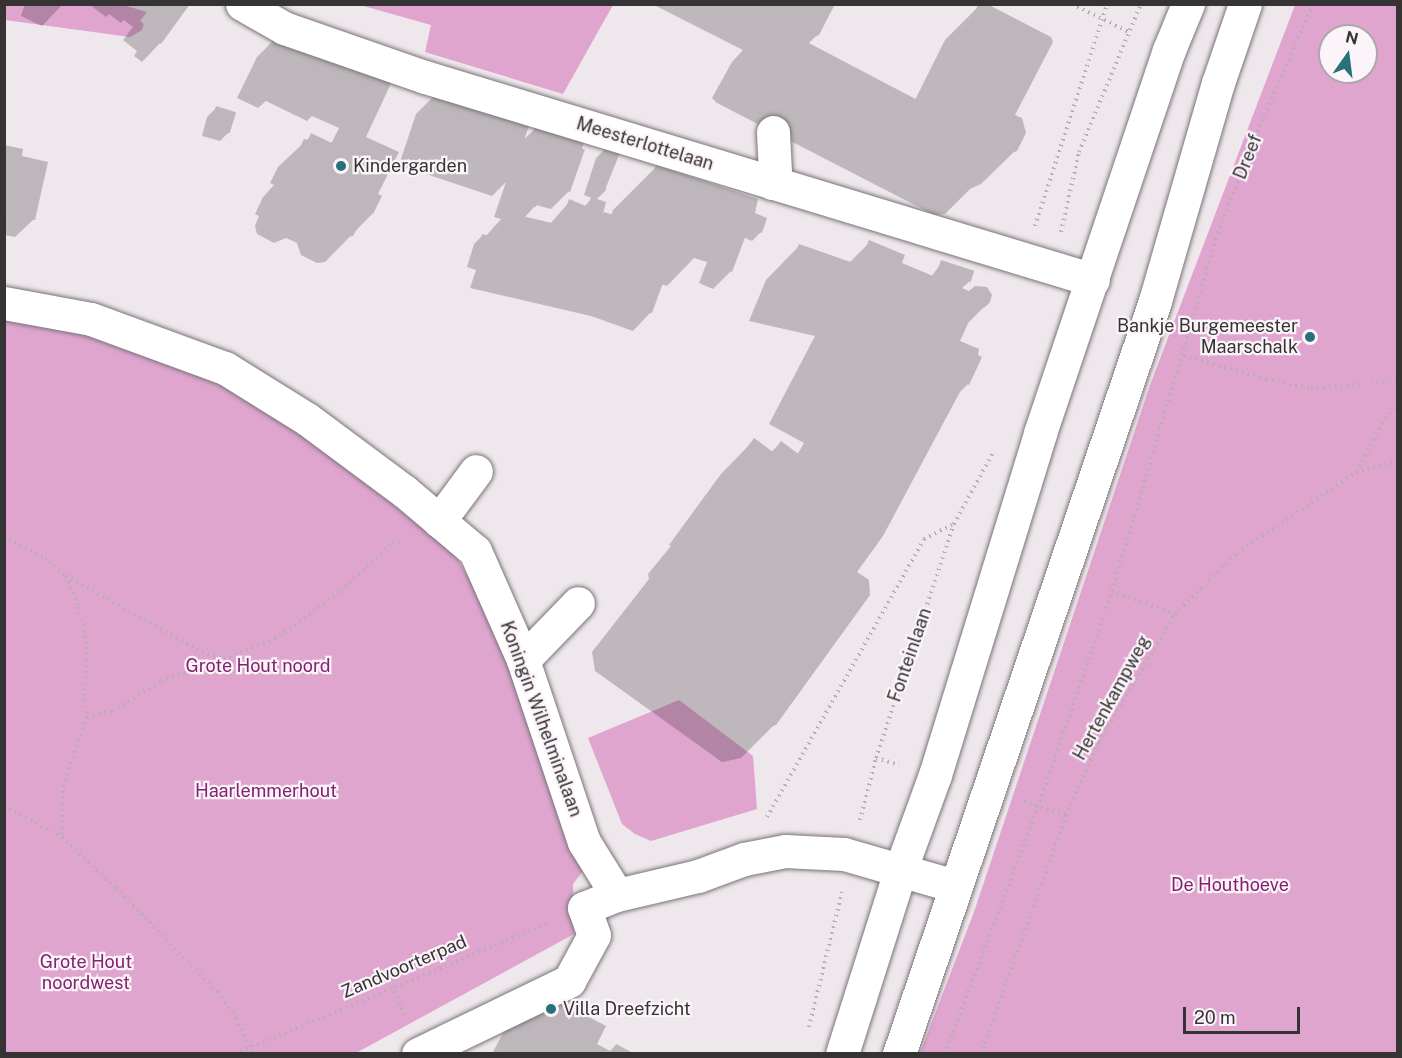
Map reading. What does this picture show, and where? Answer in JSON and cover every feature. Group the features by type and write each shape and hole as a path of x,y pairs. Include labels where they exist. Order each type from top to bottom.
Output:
{"main road":[{"name":"Meesterlottelaan","path":"242,4 284,28 407,71 1024,261 1093,280"},
{"path":"842,1053 900,871 935,775 1041,433 1169,50 1188,4"},
{"path":"899,1053 1155,302 1218,83 1245,4"},
{"path":"772,183 775,172 773,132"},
{"name":"Koningin Wilhelminalaan","path":"4,303 91,319 225,368 307,419 404,491 475,551 524,660 584,842 617,895"},
{"path":"442,523 476,471"},
{"path":"524,660 578,603"},
{"path":"418,1053 569,981 590,963 594,935 584,908 617,895 698,876 744,859 785,851 851,856 955,886"}],"path":[{"path":"1072,4 1129,32"},
{"path":"1024,261 1107,4"},
{"path":"1055,269 1078,152 1141,4"},
{"name":"Dreef","path":"1184,356 1218,233 1248,154 1313,4"},
{"path":"945,1053 1038,807 1112,591 1184,356 1266,379 1311,388 1368,386 1398,381"},
{"path":"1356,472 1382,423 1398,403"},
{"name":"Fonteinlaan","path":"808,1030 876,758 954,524 997,445"},
{"name":"Hertenkampweg","path":"981,1053 1066,815 1099,742 1175,614 1238,553 1356,472 1398,461"},
{"path":"87,717 113,711 161,681 275,639 341,591 392,543 435,536 442,523"},
{"path":"785,851 766,820 924,539 954,524"},
{"path":"4,537 45,558 66,576 202,652 224,659"},
{"path":"62,837 63,785 87,717 84,694 87,647 79,606 66,576"},
{"path":"1112,591 1175,614"},
{"path":"4,806 62,837 218,992 236,1018 252,1053"},
{"path":"1038,807 1066,815"},
{"name":"Zandvoorterpad","path":"235,1053 584,908"}],"green space":[{"path":"5,5 123,5 147,12 142,30 130,37 5,20"},
{"path":"360,5 613,5 563,94 425,52 431,25"},
{"name":"De Houthoeve","path":"1295,5 1397,5 1397,1053 920,1053 974,912 1150,385"},
{"name":"Haarlemmerhout","path":"5,311 259,383 440,531 486,606 586,867 573,884 574,934 356,1053 5,1054"},
{"path":"679,700 753,756 757,809 651,841 635,834 622,824 588,738"}],"building":[{"path":"146,4 190,4 161,44 151,37 155,32 140,21 150,8"},
{"path":"752,4 835,4 819,35 814,37 806,32 803,40 927,105 978,5 987,4 1051,37 1053,42 1015,115 1022,118 1026,133 1017,151 1003,156 996,152 980,180 969,182 751,69 745,64 765,26 772,23 777,26 780,19"},
{"path":"275,36 394,77 366,137 399,152 378,194 382,196 373,214 366,211 353,236 344,237 327,229 324,217 314,212 302,217 284,208 281,198 284,189 281,187 290,169 293,170 300,158 295,157 304,139 308,140 311,133 338,146 356,110 330,97 326,104 282,82 278,91 254,80"},
{"path":"434,94 529,125 512,178 417,147"},
{"path":"216,106 236,112 230,133 210,127"},
{"path":"536,125 584,141 582,149 585,149 570,192 543,184 536,207 511,198"},
{"path":"4,145 23,149 22,156 48,162 35,220 4,213"},
{"path":"605,147 620,153 604,191 590,185"},
{"path":"656,165 758,199 755,213 767,218 762,233 749,227 732,272 716,265 724,244 713,240 712,243 680,232 682,226 639,213"},
{"path":"591,197 606,202 601,221 604,212 620,217 624,208 639,213 630,239 635,229 649,234 645,246 673,255 652,313 610,298 487,270 506,212 560,225 569,199 588,207"},
{"path":"482,234 496,238 489,263 475,259"},
{"path":"869,240 905,255 902,263 969,291 975,286 987,287 992,295 990,302 985,307 975,308 960,341 979,349 978,355 982,357 969,385 966,383 962,388 883,536 857,572 869,580 870,595 776,725 756,730 628,637 624,617 670,556 683,553 681,539 698,517 703,520 707,515 702,511 726,477 731,482 735,476 729,472 754,438 773,452 781,441 808,461 800,471 854,507 813,451 837,409 801,390 848,302 782,288 799,244 859,265"},
{"path":"941,260 974,271 971,282 937,271"},
{"name":"Villa Dreefzicht","path":"539,991 606,1026 597,1044 612,1052 616,1044 635,1054 507,1054"}],"place":[{"name":"Kindergarden","path":"341,166"},
{"name":"Bankje Burgemeester Maarschalk","path":"1310,337"},
{"name":"Villa Dreefzicht","path":"551,1009"}],"park label":[{"name":"Grote Hout noord","path":"258,666"},
{"name":"Grote Hout noordwest","path":"86,973"}]}
